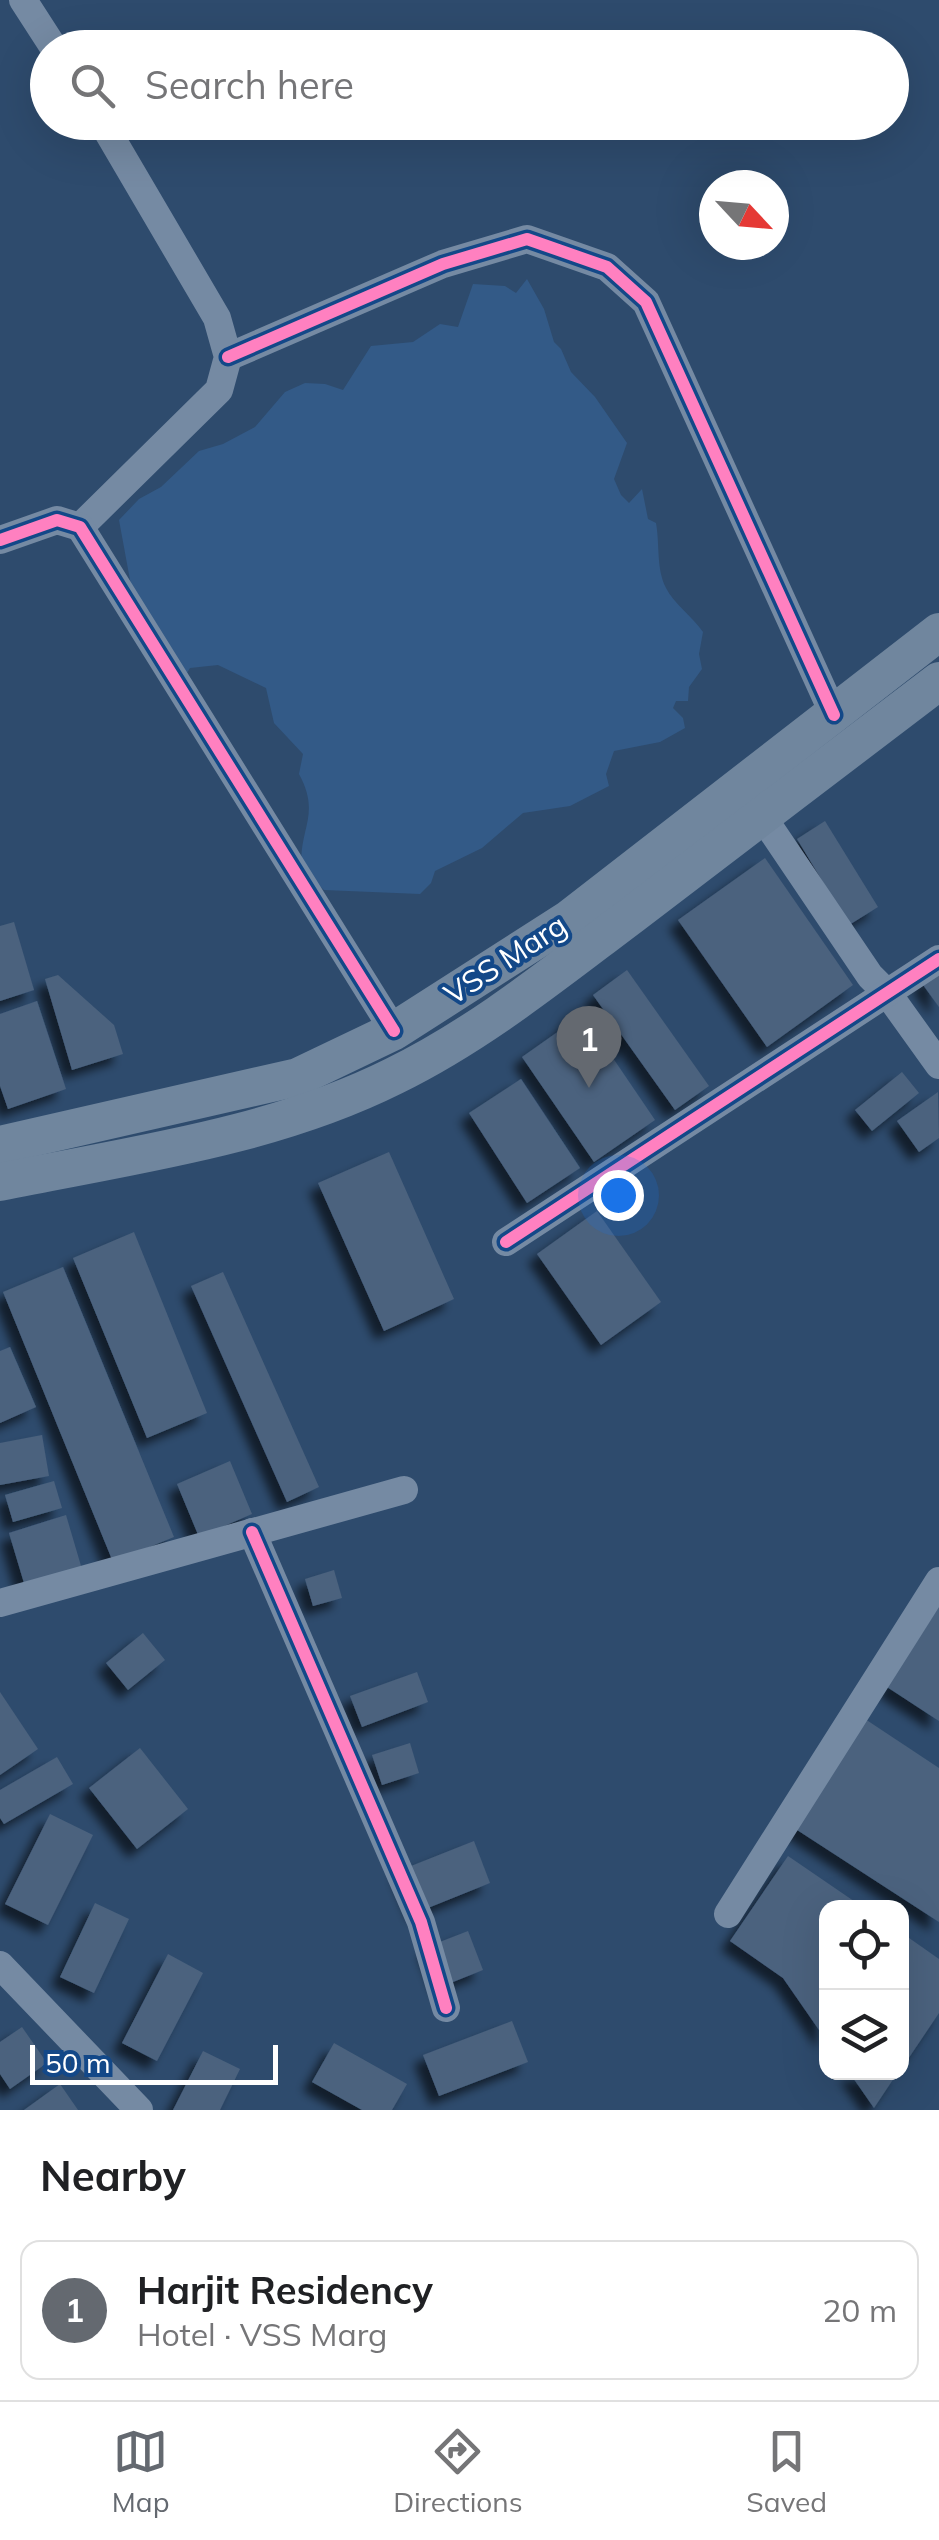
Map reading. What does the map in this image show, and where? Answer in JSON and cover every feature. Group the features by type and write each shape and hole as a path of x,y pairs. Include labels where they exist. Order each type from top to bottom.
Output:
{"main road":[{"name":"VSS Marg","path":"0,1146 188,1105 302,1094 569,918 939,632"},
{"path":"0,1182 208,1140 302,1094 392,1078 454,1043 537,987 939,681"}],"street":[{"path":"24,0 43,30"},
{"path":"80,527 219,390 228,358 217,318 113,140"},
{"path":"228,358 443,264 527,238 607,268 646,302 834,715"},
{"path":"0,540 57,520 80,527 394,1031"},
{"path":"762,816 870,976 888,994 939,1065"},
{"path":"506,1242 939,959"},
{"path":"0,1603 404,1490"},
{"path":"252,1532 421,1922 446,2008"},
{"path":"728,1914 939,1581"},
{"path":"0,1966 139,2110"}],"water":[{"path":"527,279 571,372 595,397 627,443 614,479 629,503 642,489 648,519 656,523 659,565 666,588 703,632 699,654 702,669 689,687 688,701 676,701 673,708 683,718 685,728 660,742 614,751 606,774 609,786 570,806 523,813 482,848 435,871 431,883 420,894 324,890 302,870 309,812 299,774 303,754 274,723 266,688 218,665 190,668 178,688 137,618 119,520 199,451 223,444 255,427 285,392 305,383 343,390 371,346 413,342 440,324 458,327 473,284 505,286 516,293"}],"building":[{"path":"825,821 878,907 849,925 797,839"},
{"path":"765,858 853,985 767,1047 678,920"},
{"path":"14,922 34,990 0,1001 0,926"},
{"path":"939,969 939,1007 921,982"},
{"path":"627,970 709,1086 675,1110 593,995"},
{"path":"58,975 114,1025 123,1054 72,1070 45,979"},
{"path":"37,1001 66,1089 8,1109 0,1086 0,1014"},
{"path":"583,1014 655,1120 594,1162 522,1057"},
{"path":"902,1072 919,1093 872,1131 855,1110"},
{"path":"521,1079 580,1168 527,1203 469,1113"},
{"path":"938,1092 939,1138 919,1152 897,1121"},
{"path":"389,1152 454,1299 384,1331 318,1183"},
{"path":"597,1211 661,1302 601,1345 537,1254"},
{"path":"134,1232 207,1413 147,1438 73,1258"},
{"path":"63,1267 174,1537 113,1562 3,1292"},
{"path":"223,1272 319,1487 287,1502 191,1286"},
{"path":"10,1347 36,1407 0,1423 0,1351"},
{"path":"42,1435 49,1476 0,1485 0,1443"},
{"path":"230,1461 252,1514 199,1537 177,1484"},
{"path":"54,1481 62,1508 13,1522 5,1495"},
{"path":"66,1515 84,1576 27,1593 9,1533"},
{"path":"334,1570 342,1598 313,1606 305,1579"},
{"path":"939,1607 939,1721 887,1687"},
{"path":"143,1633 165,1660 128,1690 106,1663"},
{"path":"417,1672 428,1702 362,1727 350,1696"},
{"path":"0,1692 38,1749 0,1775"},
{"path":"862,1717 939,1768 939,1922 909,1900 791,1826"},
{"path":"410,1743 419,1773 382,1785 372,1755"},
{"path":"140,1748 188,1809 137,1849 89,1788"},
{"path":"57,1757 73,1784 4,1824 0,1818 0,1790"},
{"path":"50,1814 93,1835 48,1925 5,1904"},
{"path":"474,1841 490,1883 418,1912 401,1870"},
{"path":"788,1856 852,1900 819,1900 819,2030 783,1978 730,1941"},
{"path":"95,1903 129,1919 94,1993 60,1977"},
{"path":"468,1931 483,1970 443,1986 427,1947"},
{"path":"909,1938 939,1959 939,2013 909,2058"},
{"path":"168,1954 203,1973 157,2061 122,2043"},
{"path":"512,2021 528,2062 439,2096 423,2055"},
{"path":"22,2027 47,2063 10,2089 0,2074 0,2042"},
{"path":"334,2043 407,2084 392,2110 362,2110 312,2082"},
{"path":"203,2051 240,2069 220,2110 173,2110"},
{"path":"855,2080 893,2080 874,2108"},
{"path":"60,2084 78,2110 24,2110"}],"cycle path":[{"path":"228,357 443,264 527,239 607,267 646,302 834,715"},
{"path":"0,540 57,520 80,527 394,1031"},
{"path":"506,1242 939,959"},
{"path":"252,1532 421,1922 446,2008"}],"place":[{"name":"Harjit Residency","path":"589,1088"}]}
